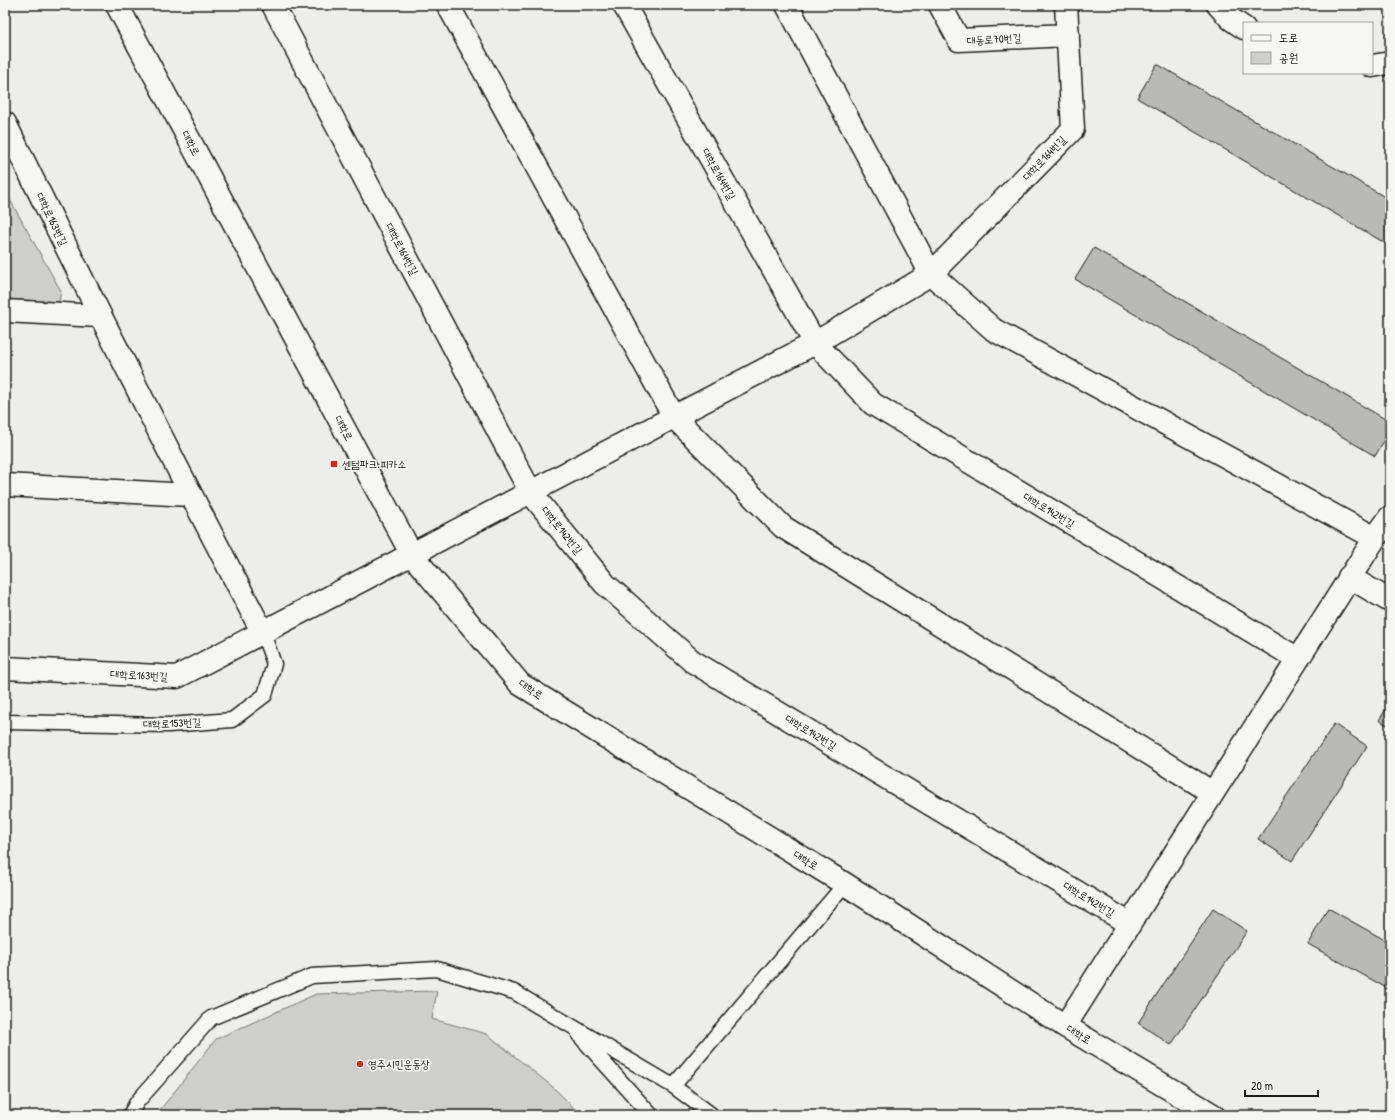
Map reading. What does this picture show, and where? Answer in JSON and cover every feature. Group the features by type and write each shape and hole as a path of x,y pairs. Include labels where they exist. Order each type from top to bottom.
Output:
{"street":[{"name":"대학로","path":"117,5 412,555 520,684 846,884 1065,1026 1213,1115"},
{"name":"대학로164번길","path":"273,5 531,492"},
{"path":"448,5 674,417 783,527 1213,793"},
{"name":"대학로164번길","path":"624,5 815,343"},
{"path":"787,5 931,274 994,330 1375,538"},
{"name":"대동로70번길","path":"940,5 960,40 1068,35"},
{"path":"1066,5 1068,35"},
{"path":"1218,5 1231,19 1243,27"},
{"name":"대학로164번길","path":"412,555 815,343 931,274 1073,129 1068,35"},
{"path":"1373,66 1390,63"},
{"name":"대학로163번길","path":"5,123 190,495 263,633"},
{"path":"5,311 100,316"},
{"name":"대학로142번길","path":"815,343 874,404 1298,659"},
{"path":"5,486 190,495"},
{"name":"대학로142번길","path":"531,492 605,584 692,661 1130,924"},
{"path":"1065,1026 1349,577 1390,517"},
{"name":"대학로163번길","path":"5,668 177,677 412,555"},
{"path":"1349,577 1390,601"}],"lane":[{"name":"대학로153번길","path":"5,722 169,725 232,720 265,695 274,664 263,633"},
{"path":"673,1086 846,884"},
{"path":"130,1115 137,1102 211,1018 312,976 437,969 514,992 673,1086 712,1115"},
{"path":"570,1026 651,1115"}],"green space":[{"path":"5,191 61,291 59,302 5,299"},
{"name":"영주시민운동장","path":"437,991 432,1019 487,1034 554,1088 581,1115 156,1115 216,1039 316,994"}],"building":[{"path":"1157,64 1390,200 1390,246 1137,98"},
{"path":"1094,248 1390,422 1390,431 1375,456 1075,279"},
{"path":"1390,703 1390,727 1379,720"},
{"path":"1334,724 1367,746 1292,861 1258,839"},
{"path":"1328,908 1390,943 1390,990 1308,944"},
{"path":"1213,909 1247,931 1171,1045 1138,1023"}],"place":[{"name":"센텀파크.피카소","path":"334,464"},
{"name":"영주시민운동장","path":"360,1064"}]}
